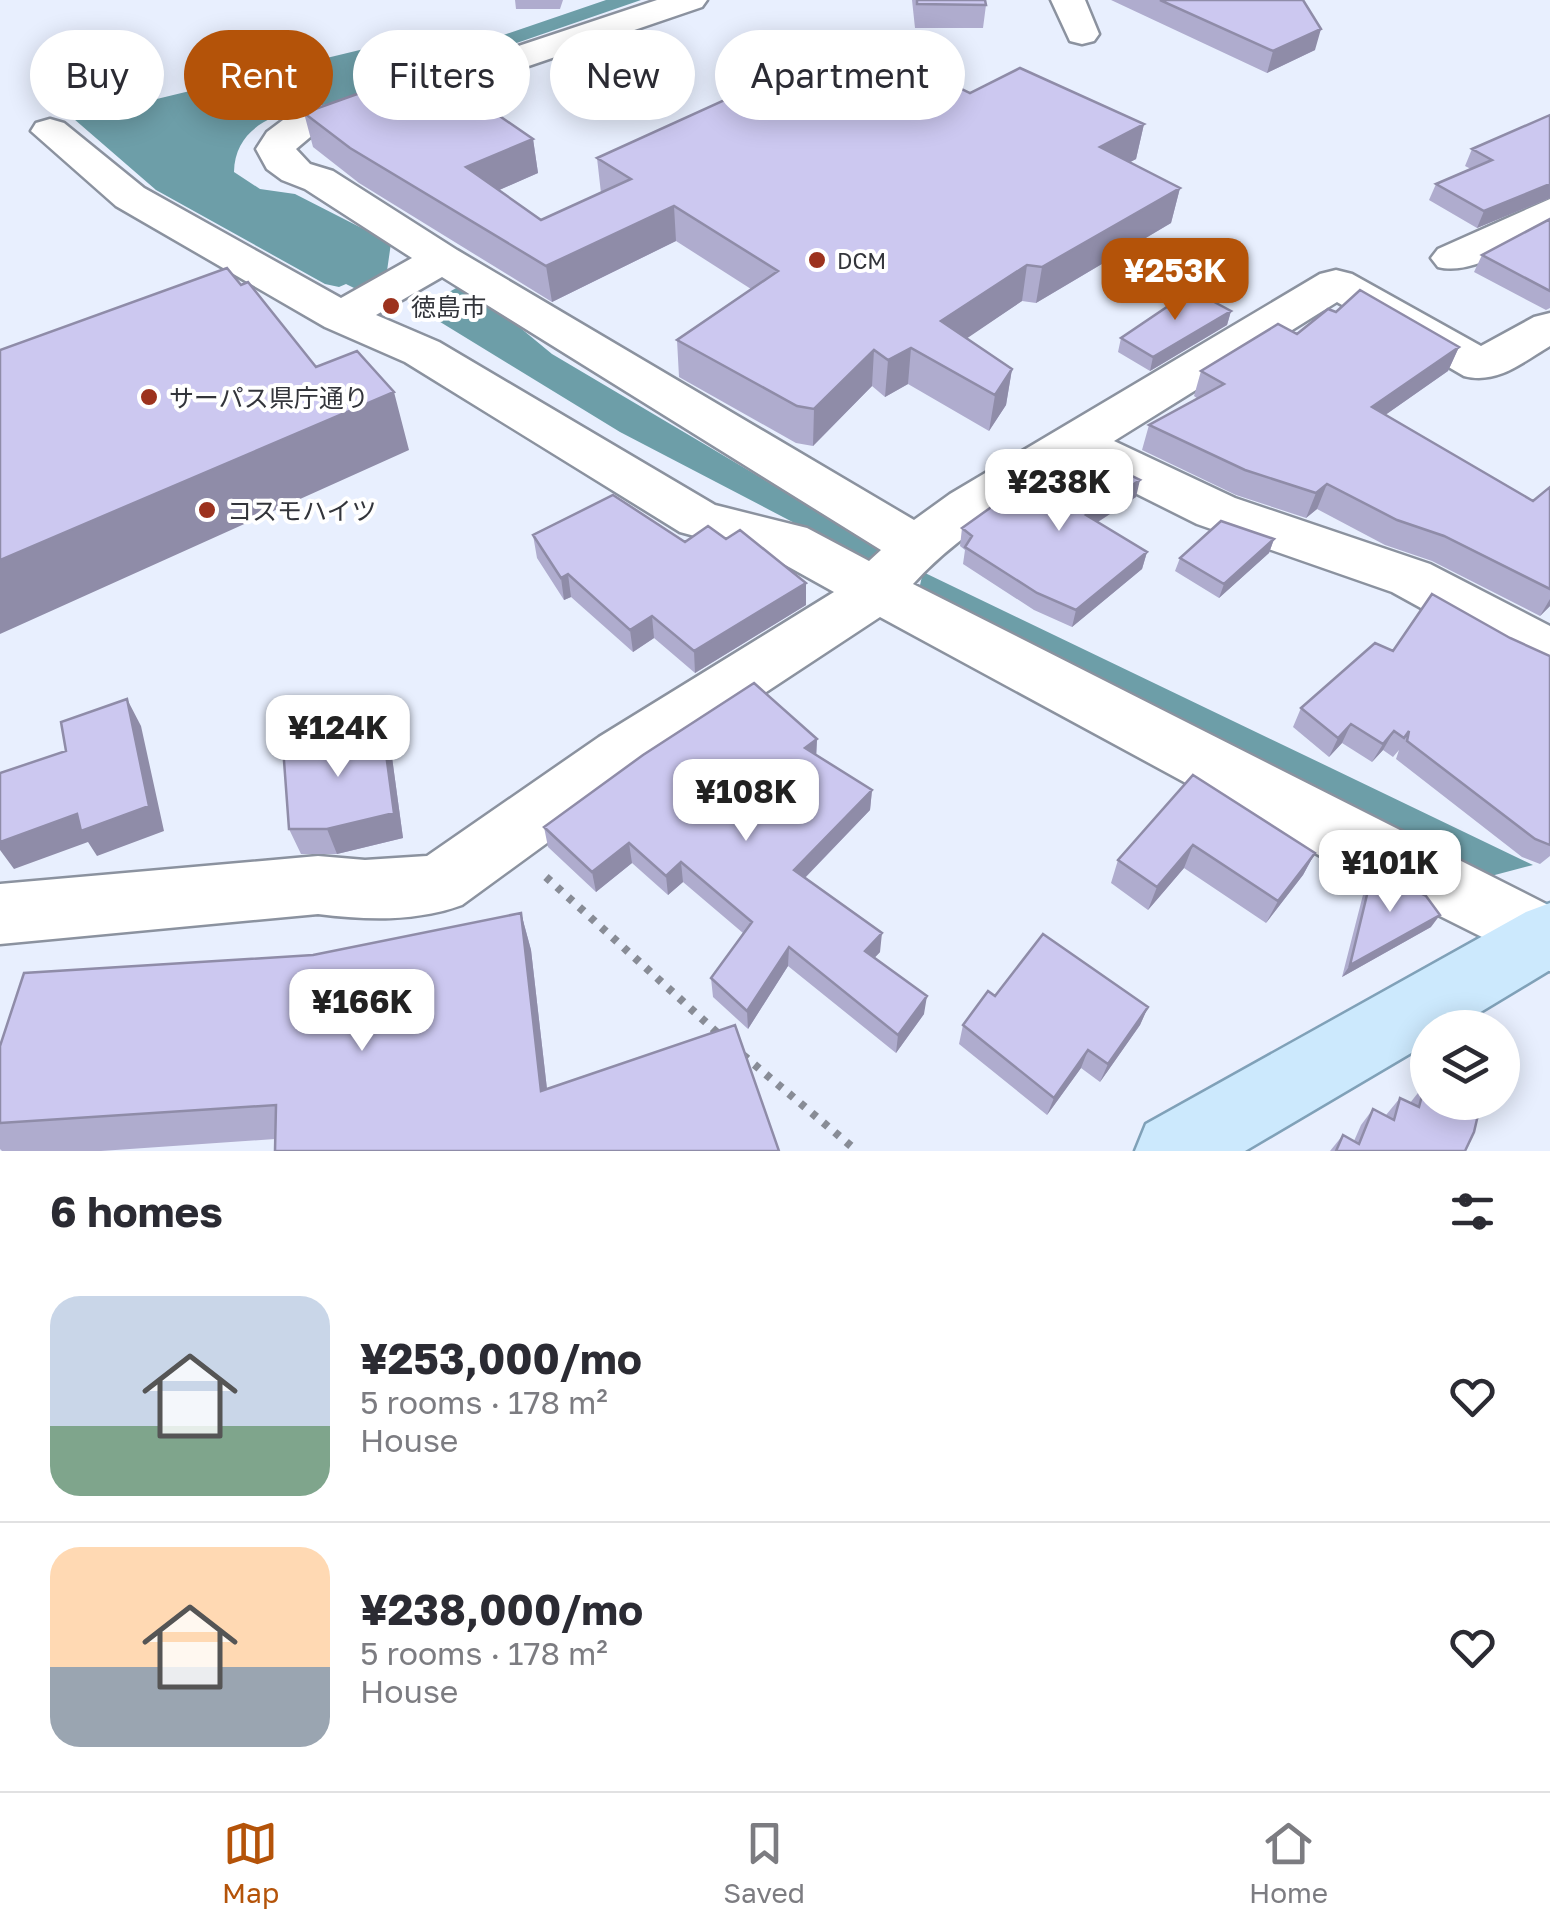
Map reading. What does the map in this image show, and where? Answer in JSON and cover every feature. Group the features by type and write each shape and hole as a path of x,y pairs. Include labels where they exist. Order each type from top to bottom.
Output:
{"main road":[{"path":"1172,1151 1548,937"}],"street":[{"path":"690,0 366,109 328,116 301,126 281,140 276,150 281,160 296,172 320,180 429,266 898,567 1350,839 1548,937"},
{"path":"1068,0 1082,34"},
{"path":"50,130 130,196 357,308 422,352 699,520 898,567"},
{"path":"1453,258 1550,211"},
{"path":"357,308 429,266"},
{"path":"0,914 318,885 365,890 439,884 505,839 516,826 898,567 969,508 1336,282 1481,366 1550,327"},
{"path":"1076,443 1216,511 1411,578 1550,652"}],"path":[{"path":"505,839 698,1017 856,1151"}],"water":[{"path":"606,0 641,0 530,38 530,30 518,30"},
{"path":"353,52 353,100 344,103 333,104 333,56"},
{"path":"184,92 184,120 268,120 245,138 234,172 260,189 295,194 391,243 387,271 356,289 346,284 325,284 156,190 75,120 164,120 164,97"},
{"path":"458,287 518,326 552,354 888,553 875,565 620,432 419,309"},
{"path":"923,572 1533,865 1491,876 918,594"}],"building":[{"path":"917,0 985,0 986,5 917,4"},
{"path":"1160,0 1303,0 1321,29 1273,51"},
{"path":"1020,68 1144,124 1100,147 1180,188 1042,267 1027,265 941,321 1012,369 995,395 911,348 888,360 874,350 814,409 797,406 677,340 778,271 674,206 546,266 350,148 313,120 333,120 333,103 353,96 353,120 505,120 533,139 466,167 541,220 631,179 597,158 681,120 695,120 695,113 715,104 715,120 965,120 965,91 970,93"},
{"path":"1550,115 1550,184 1484,211 1436,184 1492,160 1472,149"},
{"path":"1550,219 1550,291 1482,255"},
{"path":"227,268 241,285 248,282 316,367 357,351 394,392 0,560 0,350"},
{"path":"1192,290 1231,311 1153,357 1121,338"},
{"path":"1360,290 1459,347 1372,407 1533,501 1550,487 1550,589 1327,484 1316,493 1245,470 1149,425 1224,384 1201,371 1278,324 1297,334 1328,309 1336,312"},
{"path":"1081,451 1140,480 1086,515 1147,552 1076,610 1037,593 965,547 972,536 962,528 997,503 1007,511"},
{"path":"613,495 685,542 708,526 726,539 740,530 806,583 694,651 652,616 630,630 568,574 561,578 533,535"},
{"path":"1221,521 1274,539 1224,584 1180,558"},
{"path":"1432,594 1550,656 1550,845 1535,839 1407,741 1409,731 1404,738 1394,731 1383,744 1351,724 1338,738 1301,708 1375,643 1393,651"},
{"path":"754,683 817,739 805,748 872,790 794,870 882,933 865,951 927,996 898,1035 789,947 747,1011 711,978 752,922 681,862 666,876 629,843 592,872 544,827 643,755"},
{"path":"127,699 149,806 81,831 77,814 0,842 0,773 66,751 61,722"},
{"path":"382,724 394,813 327,829 289,829 283,747"},
{"path":"1193,775 1315,853 1278,901 1193,845 1157,887 1118,860"},
{"path":"1373,870 1426,896 1440,915 1350,965"},
{"path":"521,913 541,1091 735,1025 779,1151 275,1151 276,1105 0,1123 0,1046 24,973 313,955"},
{"path":"1043,934 1148,1007 1108,1064 1088,1050 1054,1098 963,1025 988,991 995,996"},
{"path":"1400,1098 1410,1103 1410,1120 1477,1120 1465,1151 1336,1151 1343,1135 1359,1144 1373,1109 1394,1120"}],"waterway":[{"path":"397,287 446,314"}],"place":[{"name":"DCM","path":"817,260"},
{"name":"徳島市","path":"391,306"},
{"name":"サーパス県庁通り","path":"149,397"},
{"name":"コスモハイツ","path":"207,510"}]}
